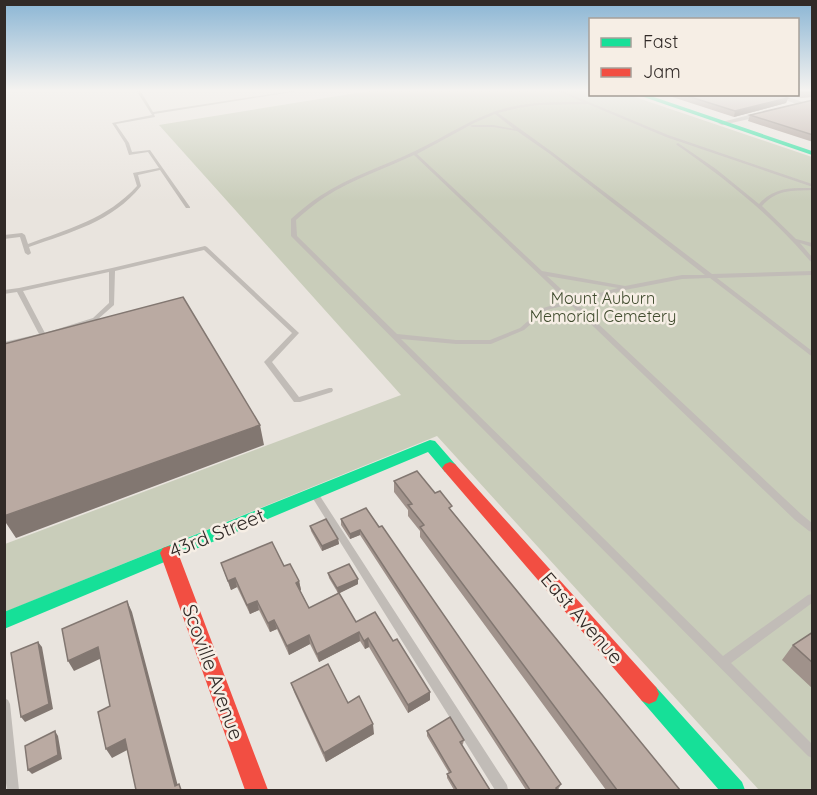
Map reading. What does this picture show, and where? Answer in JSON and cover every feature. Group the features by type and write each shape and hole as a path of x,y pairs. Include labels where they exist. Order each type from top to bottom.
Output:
{"street":[{"path":"734,127 813,153"},
{"name":"43rd Street","path":"4,621 430,446"},
{"name":"East Avenue","path":"430,446 734,790"},
{"name":"Scoville Avenue","path":"169,553 257,790"}],"lane":[{"path":"117,127 127,142 130,154 149,151 188,207"},
{"path":"465,127 414,153 339,185 307,206 293,220 294,236 813,752"},
{"path":"498,127 522,132"},
{"path":"515,127 813,354"},
{"path":"646,127 813,187"},
{"path":"667,136 720,172 796,240 813,260"},
{"path":"414,153 789,509 813,528"},
{"path":"26,246 95,220 131,198 139,186 135,174 161,169"},
{"path":"759,207 772,193 784,189 813,187"},
{"path":"4,237 22,235 28,253"},
{"path":"796,240 813,245"},
{"path":"4,292 204,248 296,333 268,363 297,400 329,390"},
{"path":"4,344 95,319 112,304 112,270"},
{"path":"542,273 625,288"},
{"path":"394,336 456,342 491,342 522,329 545,309 625,288 682,277 713,278 813,273"},
{"path":"19,290 43,335"},
{"path":"315,493 502,790"},
{"path":"723,662 813,598"},
{"path":"4,704 13,790"}],"green space":[{"name":"Mount Auburn Memorial Cemetery","path":"161,127 724,127 812,157 812,790 759,790 437,436 5,612 5,544 401,395"}],"building":[{"path":"788,127 813,127 813,135"},
{"path":"183,297 260,425 4,516 4,344"},
{"path":"417,471 435,493 440,491 452,506 449,508 680,790 617,790 420,527 424,525 408,505 412,504 394,481"},
{"path":"366,508 379,527 382,526 561,784 556,788 558,790 530,790 360,530 350,534 341,519"},
{"path":"326,519 338,539 322,546 310,526"},
{"path":"272,542 284,566 290,564 299,581 296,583 309,608 339,593 356,622 375,612 393,641 397,639 430,692 408,705 368,638 364,641 359,632 317,654 309,635 287,646 274,620 268,623 257,601 247,605 235,578 228,581 221,563"},
{"path":"349,564 358,579 337,588 328,573"},
{"path":"127,601 175,786 179,784 181,790 136,790 125,739 106,749 98,712 110,706 98,647 68,661 62,629"},
{"path":"813,632 813,663 793,645"},
{"path":"38,642 49,704 21,717 11,653"},
{"path":"328,664 348,703 359,696 373,724 324,753 291,683"},
{"path":"450,717 464,740 460,742 490,790 457,790 447,774 451,772 427,731"},
{"path":"55,731 58,755 28,770 25,746"}],"traffic: fast":[{"path":"736,127 812,153"},
{"path":"4,621 430,445 450,468"},
{"path":"649,694 734,790"}],"traffic: jam":[{"path":"450,468 649,694"},
{"path":"169,553 257,790"}]}
